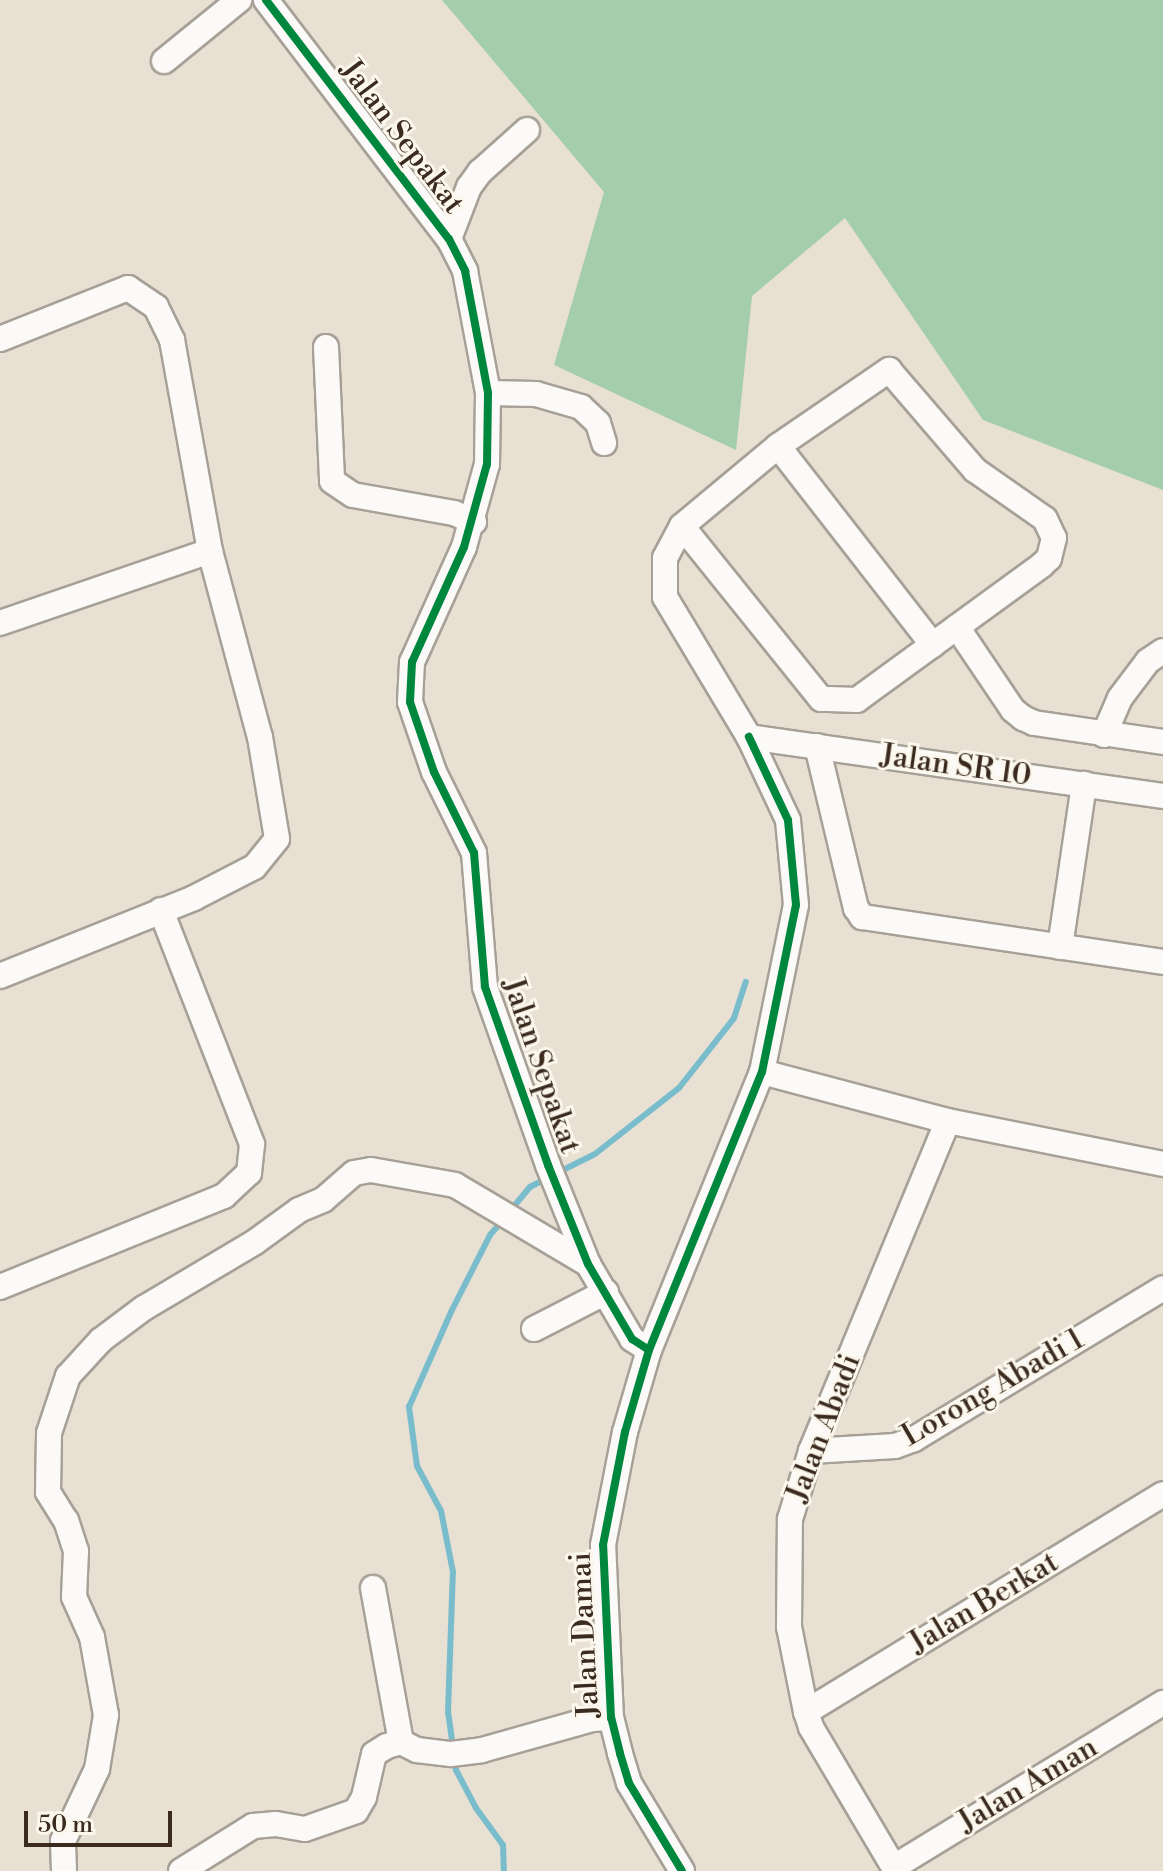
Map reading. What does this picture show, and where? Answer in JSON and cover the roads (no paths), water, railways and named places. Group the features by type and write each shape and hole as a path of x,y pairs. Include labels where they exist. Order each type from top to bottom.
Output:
{"street":[{"path":"164,61 239,0"},
{"name":"Jalan Sepakat","path":"266,0 449,239 465,271 488,393 487,464 474,522 412,662 410,702 434,772 474,853 485,987 553,1176 588,1264 632,1339 649,1350"},
{"path":"449,239 469,187 480,172 527,130"},
{"path":"0,339 128,288 156,307 172,340 210,551 260,737 277,839 254,867 194,898 0,976"},
{"path":"326,347 332,481 353,495 454,513 474,522"},
{"path":"889,370 978,473 1045,519 1054,538 1049,558 857,700 821,699 682,526 778,446 889,370"},
{"path":"488,393 536,394 581,407 598,423 604,443"},
{"path":"778,446 933,645"},
{"name":"Jalan Damai","path":"682,526 665,558 665,597 749,737 788,820 796,905 762,1072 649,1350 625,1432 603,1545 611,1718 629,1783 682,1871"},
{"path":"0,623 210,551"},
{"path":"957,627 1013,710 1023,718 1104,735 1163,742"},
{"path":"1104,735 1120,698 1148,661 1163,651"},
{"name":"Jalan SR 10","path":"749,737 1163,796"},
{"path":"817,746 856,908 862,917 1163,962"},
{"path":"1060,947 1084,784"},
{"path":"0,1287 224,1196 249,1173 252,1144 161,910"},
{"path":"762,1072 948,1121 1163,1164"},
{"name":"Jalan Abadi","path":"895,1869 811,1727 806,1712 789,1627 790,1519 811,1451 948,1121"},
{"path":"64,1871 63,1841 97,1769 106,1715 92,1637 74,1597 76,1551 66,1521 48,1492 49,1433 68,1376 101,1340 144,1308 255,1242 299,1210 323,1200 354,1173 371,1170 455,1185 588,1264"},
{"name":"Lorong Abadi 1","path":"811,1451 895,1446 914,1439 1163,1288"},
{"path":"534,1329 606,1292"},
{"name":"Jalan Berkat","path":"806,1712 1163,1494"},
{"path":"373,1588 401,1742"},
{"name":"Jalan Aman","path":"895,1869 1163,1703"},
{"path":"401,1742 417,1750 459,1753 592,1719 611,1718"},
{"path":"181,1871 253,1826 276,1824 305,1829 356,1811 364,1797 374,1754 401,1742"}],"waterway":[{"path":"557,1173 595,1154 679,1088 734,1018 746,982"},
{"path":"509,1212 530,1187 547,1178"},
{"path":"453,1747 448,1712 453,1572 441,1511 417,1466 409,1407 452,1310 490,1235 502,1221"},
{"path":"454,1758 456,1770 476,1808 503,1845 504,1871"}]}
